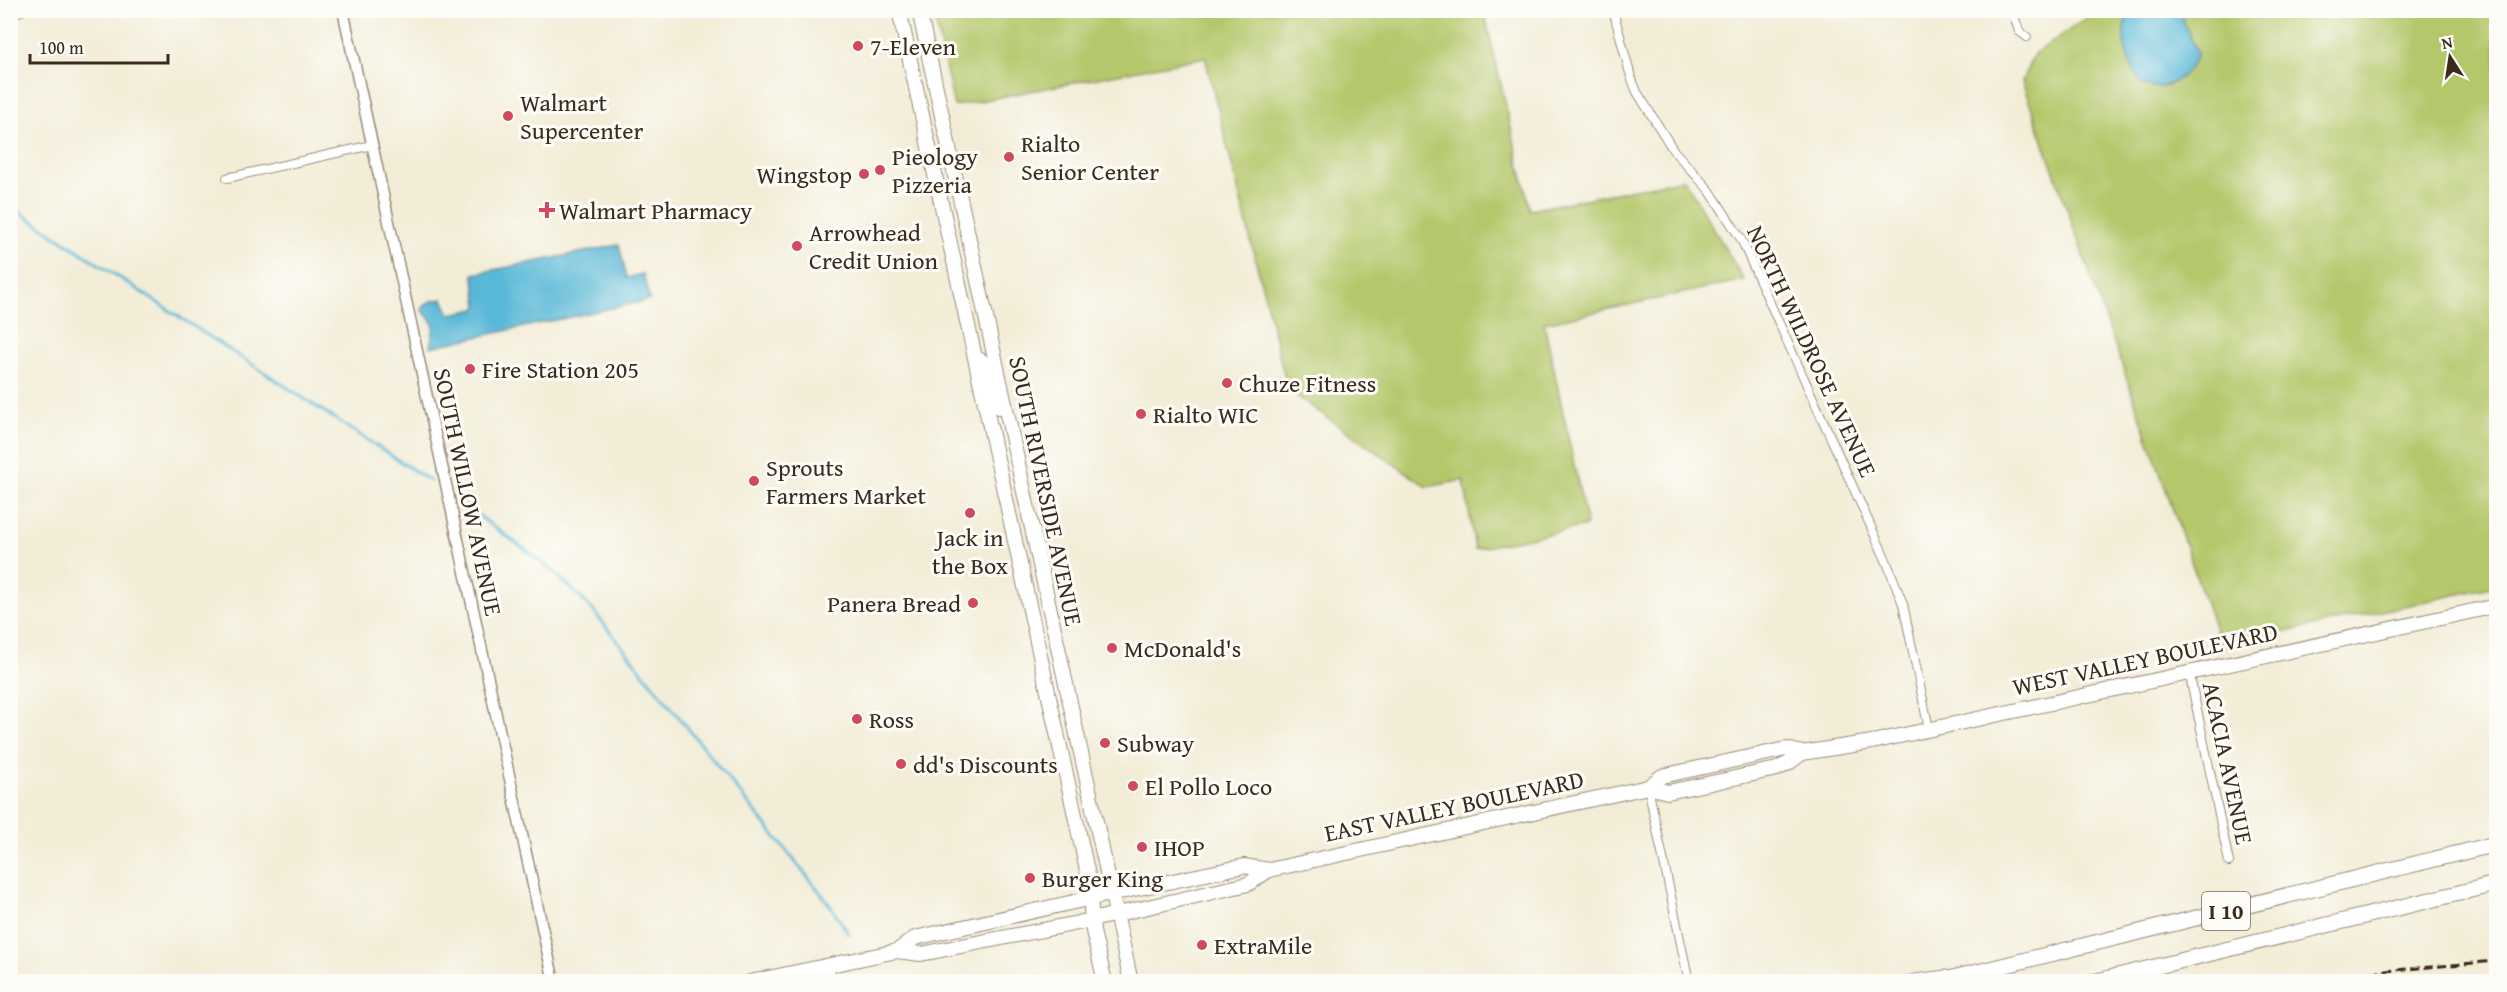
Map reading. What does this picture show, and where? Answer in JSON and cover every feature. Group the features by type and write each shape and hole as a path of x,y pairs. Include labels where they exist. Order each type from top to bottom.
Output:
{"highway":[{"name":"I 10","path":"1937,981 2496,844"},
{"name":"I 10","path":"2093,981 2496,884"},
{"path":"1915,981 1955,977"}],"main road":[{"path":"10,12 19,10"},
{"name":"SOUTH RIVERSIDE AVENUE","path":"899,10 974,358 1101,896 1111,915 1131,981"},
{"name":"SOUTH RIVERSIDE AVENUE","path":"918,10 1007,414 1101,896 1092,920 1099,962 1105,981"},
{"path":"974,358 981,360 985,365 996,405 1007,414"},
{"name":"WEST VALLEY BOULEVARD","path":"1648,787 1668,792 1777,769 1802,753 1929,729 2496,606"},
{"name":"EAST VALLEY BOULEVARD","path":"1111,915 1248,884 1269,870 1648,787"},
{"name":"EAST VALLEY BOULEVARD","path":"1101,896 1245,866 1269,870"},
{"path":"897,951 915,938 1101,896"},
{"path":"750,981 897,951 921,954 1111,915"}],"street":[{"name":"SOUTH WILLOW AVENUE","path":"343,10 554,981"},
{"name":"NORTH WILDROSE AVENUE","path":"1613,10 1637,92 1674,151 1710,191 1741,239 1890,569 1903,604 1929,729"},
{"path":"2012,10 2019,31 2027,37"},
{"path":"227,178 372,145"},
{"name":"ACACIA AVENUE","path":"2189,672 2229,861"},
{"path":"1648,787 1689,981"},
{"path":"829,965 833,981"}],"green space":[{"path":"933,11 1484,11 1530,210 1684,179 1744,280 1544,323 1587,526 1475,549 1464,480 1427,487 1288,390 1205,57 954,106"},
{"path":"2097,11 2496,11 2496,586 2221,646 2022,81 2034,54"}],"water":[{"path":"2131,11 2179,11 2197,53 2189,69 2174,82 2157,87 2140,82 2125,47 2124,28"},
{"path":"619,245 627,278 643,274 650,300 430,347 434,328 432,321 422,310 431,301 443,299 450,314 476,309 478,305 473,274"}],"waterway":[{"path":"10,206 430,481"},
{"path":"466,506 547,567 591,608 827,901 849,934"}],"railway":[{"path":"2304,982 2385,971 2496,961"}],"place":[{"name":"7-Eleven","path":"858,46"},
{"name":"Walmart Supercenter","path":"508,116"},
{"name":"Rialto Senior Center","path":"1009,157"},
{"name":"Pieology Pizzeria","path":"880,170"},
{"name":"Wingstop","path":"864,174"},
{"name":"Walmart Pharmacy","path":"547,210"},
{"name":"Arrowhead Credit Union","path":"797,246"},
{"name":"Fire Station 205","path":"470,369"},
{"name":"Chuze Fitness","path":"1227,383"},
{"name":"Rialto WIC","path":"1141,414"},
{"name":"Sprouts Farmers Market","path":"754,481"},
{"name":"Jack in the Box","path":"970,513"},
{"name":"Panera Bread","path":"973,603"},
{"name":"McDonald's","path":"1112,648"},
{"name":"Ross","path":"857,719"},
{"name":"Subway","path":"1105,743"},
{"name":"dd's Discounts","path":"901,764"},
{"name":"El Pollo Loco","path":"1133,786"},
{"name":"IHOP","path":"1142,847"},
{"name":"Burger King","path":"1030,878"},
{"name":"ExtraMile","path":"1202,945"}]}
